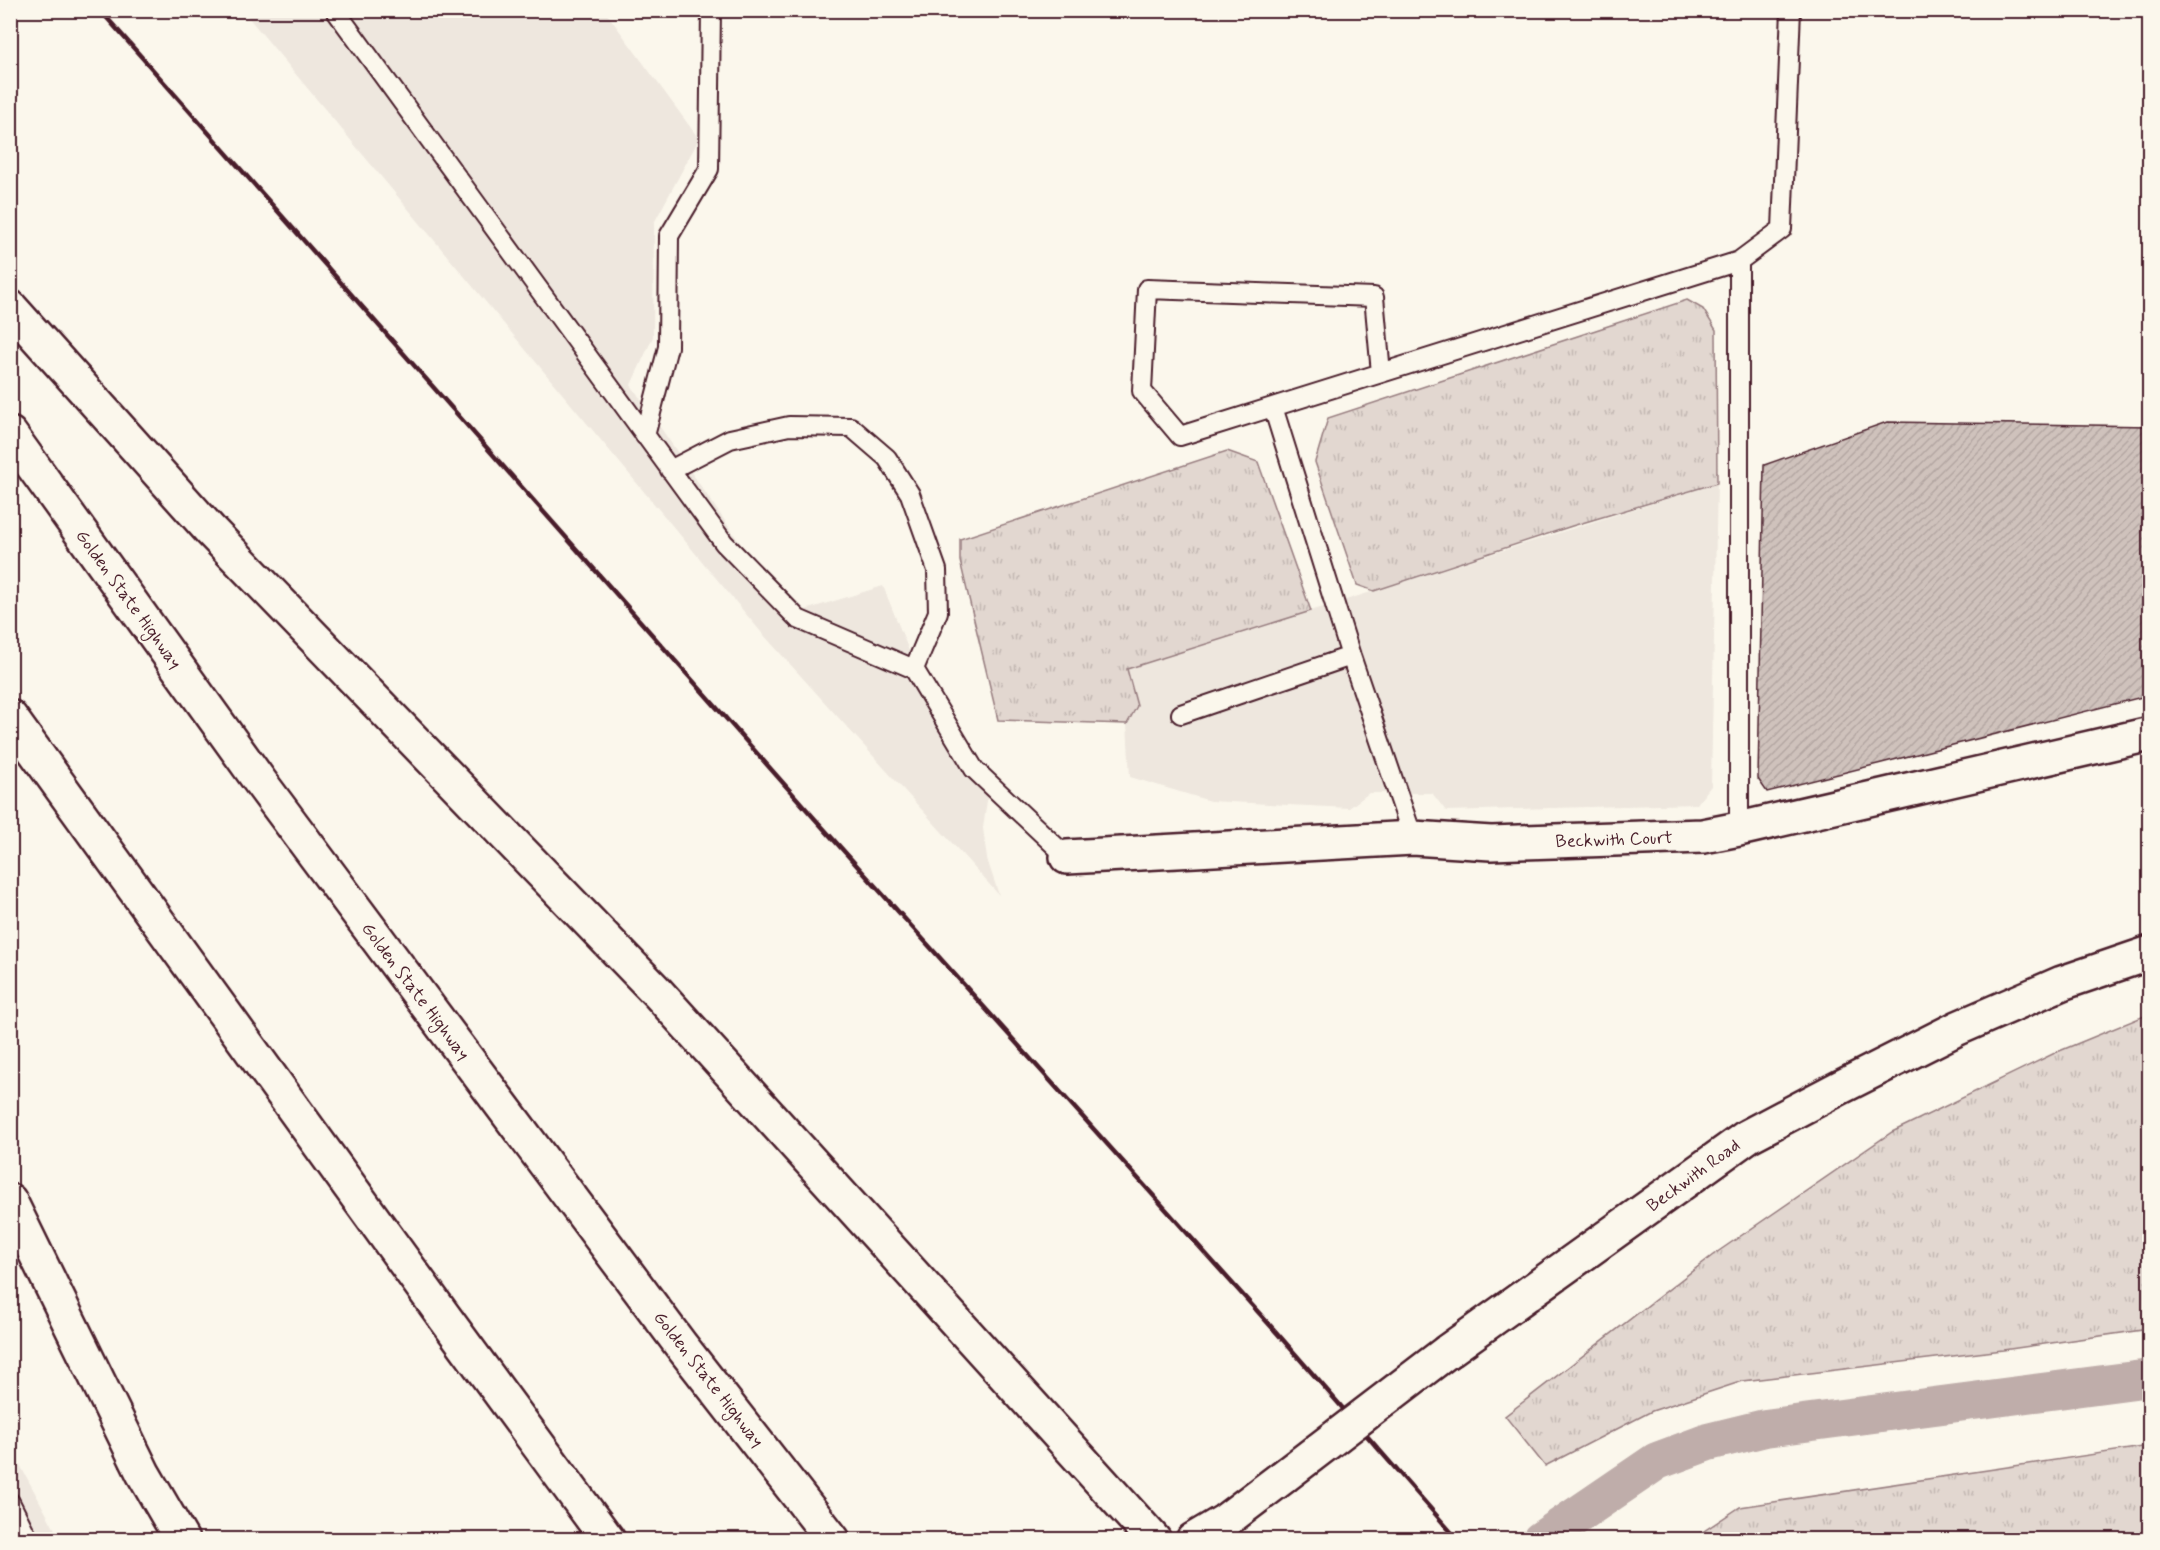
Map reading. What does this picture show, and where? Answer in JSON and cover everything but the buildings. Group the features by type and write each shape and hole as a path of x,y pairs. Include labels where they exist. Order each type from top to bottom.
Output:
{"main road":[{"path":"10,307 210,530 658,993 1154,1539"},
{"name":"Golden State Highway","path":"10,434 261,783 680,1344 833,1539"},
{"path":"10,717 445,1318 609,1539"},
{"name":"Beckwith Court","path":"1068,856 1413,838 1491,843 1703,836 2150,734"},
{"name":"Beckwith Road","path":"1193,1539 1225,1521 1448,1351 1748,1136 1958,1028 2062,983 2150,953"},
{"path":"10,1201 138,1463 182,1539"}],"lane":[{"path":"335,10 724,543 798,619 914,669 974,770 1068,856"},
{"path":"645,436 668,347 669,236 709,169 711,10"},
{"path":"1381,373 1374,297 1147,289 1142,391 1180,436 1739,261 1782,229 1791,10"},
{"path":"1739,261 1739,829"},
{"path":"1273,407 1351,656 1413,838"},
{"path":"670,470 730,439 789,426 851,427 887,458 910,494 937,570 938,612 914,669"},
{"path":"1181,714 1351,656"},
{"path":"10,1502 29,1539"}],"shaded area":[{"path":"243,11 605,11 699,139 654,223 653,337 631,385 740,543 805,610 883,586 943,736 988,794 983,828 987,859 999,895 761,632"},
{"path":"1717,483 1711,786 1697,804 1446,811 1432,793 1369,793 1349,808 1210,801 1130,777 1127,724 1137,706 1126,669"},
{"path":"10,1446 13,1452 60,1539 11,1539"}],"green space":[{"path":"1687,300 1703,309 1716,330 1717,483 1572,526 1374,591 1357,585 1315,462 1328,418"},
{"path":"1227,451 1258,462 1311,611 1127,669 1137,706 1127,724 998,720 960,561 960,539"},
{"path":"2149,1014 2149,1329 2003,1350 1743,1381 1652,1411 1545,1466 1505,1416 1713,1255 1892,1132 2057,1052"},
{"path":"2149,1446 2149,1539 1692,1539 1740,1507"}],"waterway":[{"path":"1541,1540 1657,1461 1708,1442 1765,1428 2150,1378"}],"railway":[{"path":"100,10 815,819 1277,1333 1458,1540"}]}
